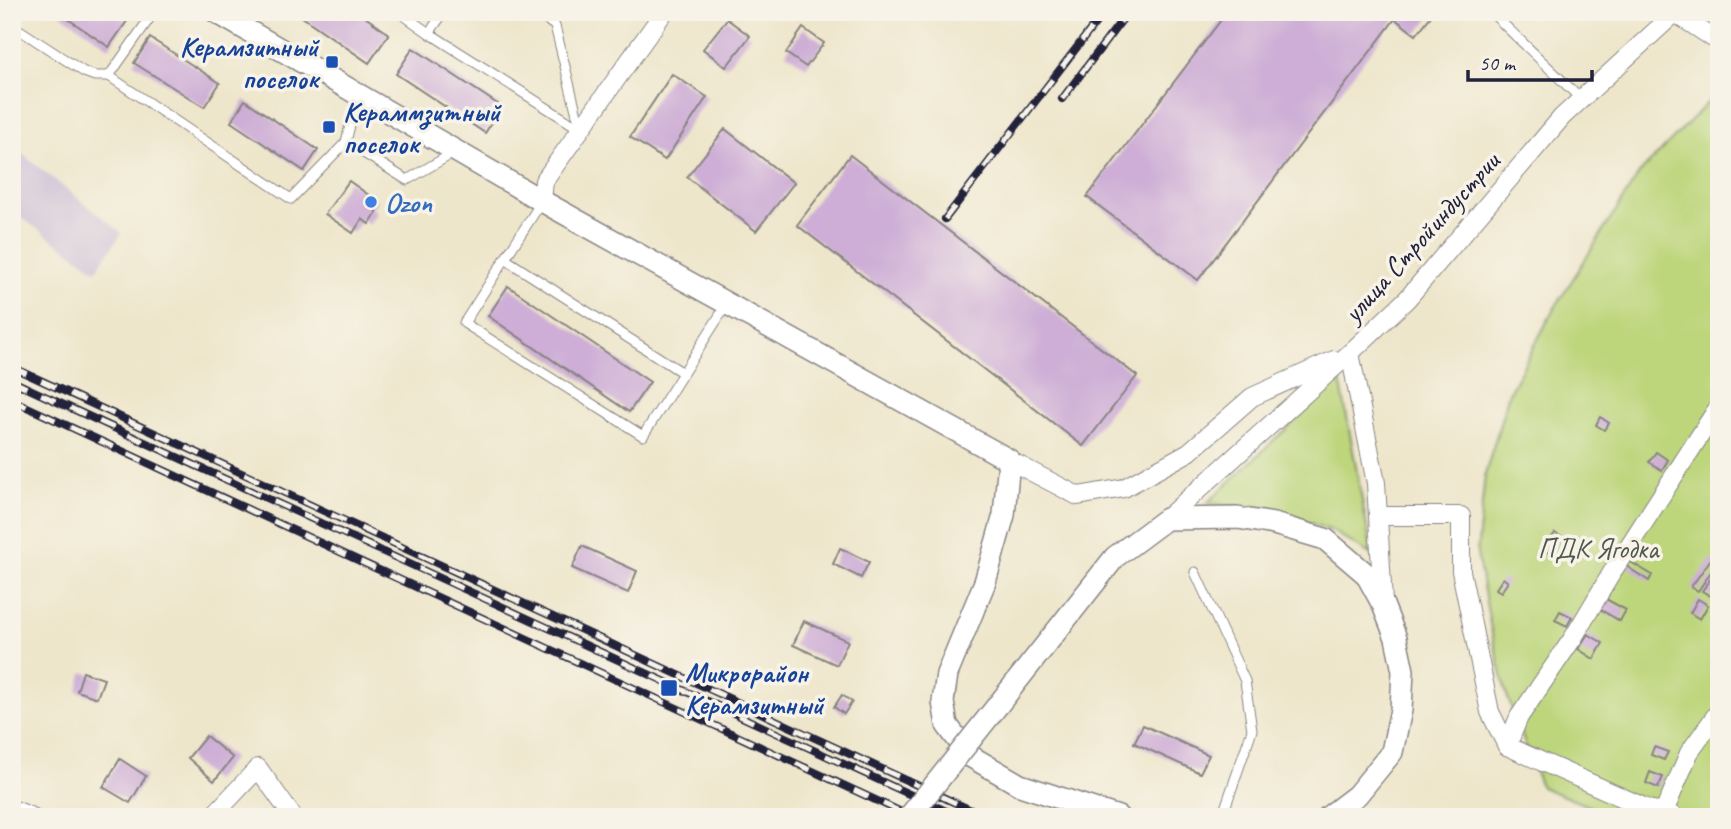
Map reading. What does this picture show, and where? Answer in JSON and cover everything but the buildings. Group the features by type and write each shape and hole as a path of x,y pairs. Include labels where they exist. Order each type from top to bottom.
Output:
{"street":[{"path":"216,12 542,201 1078,496 1124,488 1189,452 1252,397 1350,353 1376,483 1383,605"},
{"path":"542,201 544,181 664,12"},
{"path":"1676,13 1719,42"},
{"name":"улица Стройиндустрии","path":"1166,519 1407,299 1562,117 1676,13"},
{"path":"1507,746 1519,718 1573,638 1614,569 1719,407"},
{"path":"1009,460 1004,515 985,582 947,674 943,702 947,725 970,756 1020,785 1118,817"},
{"path":"1378,516 1461,516 1461,571 1490,712 1507,746 1648,809 1670,814 1689,753 1719,711"},
{"path":"909,817 1115,557 1166,519 1238,518 1274,524 1325,539 1366,574 1383,605 1396,638 1402,671 1401,710 1392,752 1357,794 1328,817"},
{"path":"212,817 258,768 293,817"},
{"path":"12,809 32,817"}],"lane":[{"path":"109,76 154,12"},
{"path":"399,12 580,129"},
{"path":"429,33 444,12"},
{"path":"536,12 555,26 580,129"},
{"path":"1491,12 1581,99"},
{"path":"12,25 85,72 95,76 109,76 291,199 346,142 357,94"},
{"path":"346,142 407,180 456,151"},
{"path":"542,201 464,323 643,436 727,304"},
{"path":"505,259 683,373"},
{"path":"1195,572 1245,681 1252,730 1222,817"}],"shaded area":[{"path":"12,146 122,233 96,270 12,211"}],"green space":[{"name":"ПДК Ягодка","path":"1719,91 1719,817 1616,817 1541,787 1506,693 1477,554 1485,475 1509,393 1554,309 1639,174"},
{"path":"1340,379 1372,555 1332,531 1273,509 1207,503"}],"railway":[{"path":"945,219 1104,12"},
{"path":"1062,99 1128,12"},
{"path":"12,367 986,817"},
{"path":"12,381 959,817"},
{"path":"12,400 912,817"}],"place":[{"name":"Керамзитный поселок","path":"332,62"},
{"name":"Кераммзитный поселок","path":"329,127"},
{"name":"Ozon","path":"371,202"},
{"name":"Микрорайон Керамзитный","path":"669,688"}]}
